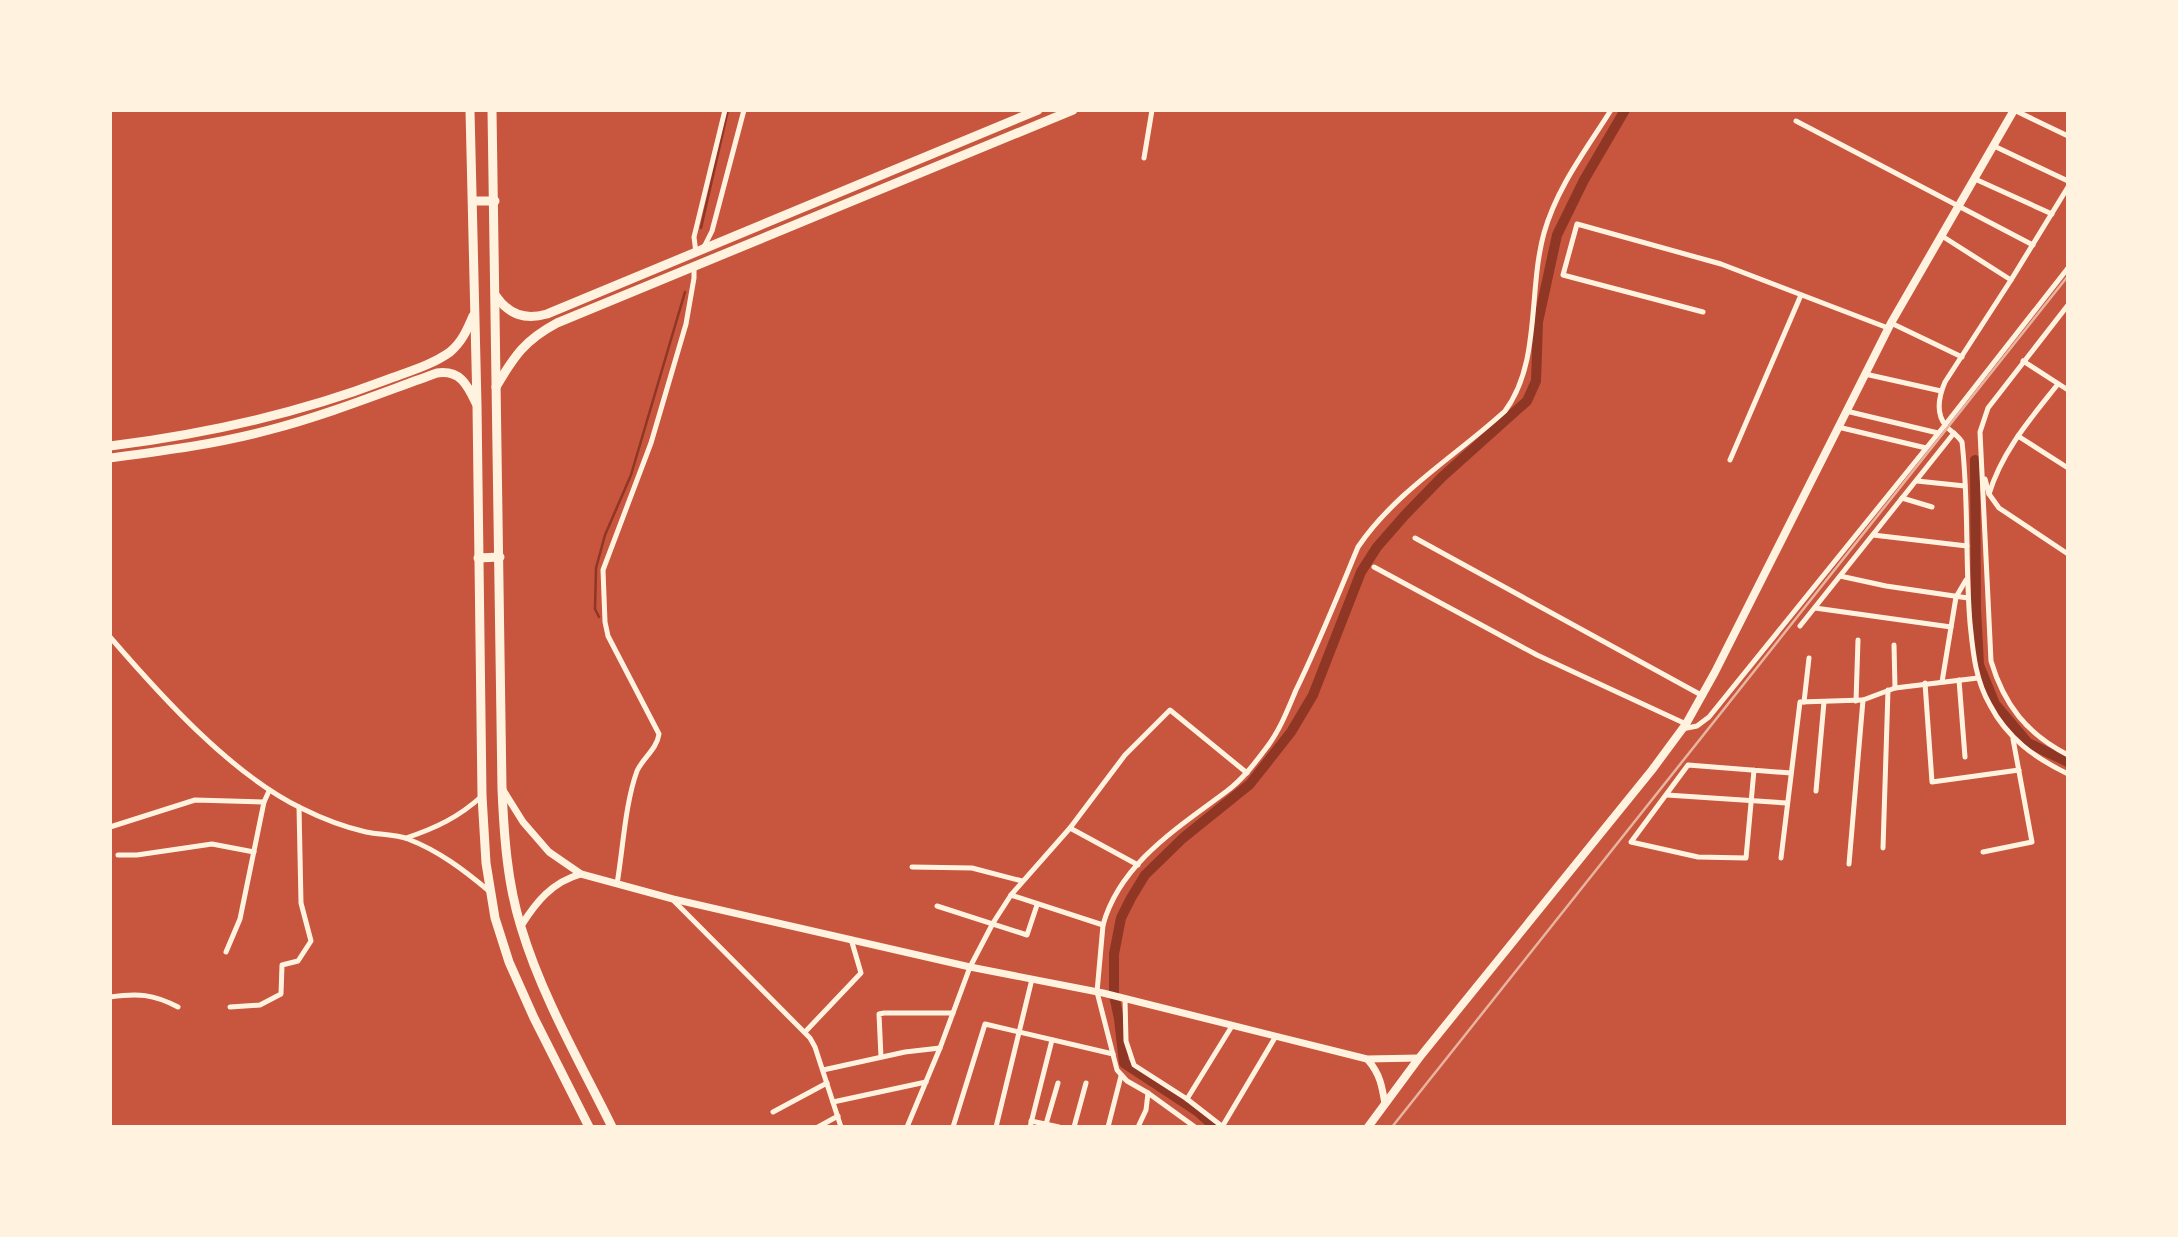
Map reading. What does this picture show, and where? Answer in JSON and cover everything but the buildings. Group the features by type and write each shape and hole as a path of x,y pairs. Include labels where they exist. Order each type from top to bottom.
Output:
{"main road":[{"path":"470,110 482,796 489,891 509,962 589,1127"},
{"path":"492,110 502,789 507,861 521,926 547,994 612,1127"},
{"path":"496,296 509,311 517,315 537,317 1038,110"},
{"path":"496,387 516,355 540,332 1073,110"},
{"path":"1368,1127 1419,1058 1652,770 1684,726 1703,696 1889,326 2014,110"},
{"path":"891,172 895,184"},
{"path":"473,201 495,201"},
{"path":"694,267 696,253"},
{"path":"110,446 240,425 295,411 372,385 447,354 465,335 475,312"},
{"path":"110,458 192,446 266,431 334,411 437,373 446,372 461,377 477,405"},
{"path":"478,558 500,557"}],"street":[{"path":"696,253 694,237 725,110"},
{"path":"696,253 711,236 744,110"},
{"path":"1144,158 1152,110"},
{"path":"1108,1127 1121,1076 1113,1054 1100,992 1103,925 1116,892 1138,865 1186,820 1247,773 1269,744 1313,656 1358,547 1368,532 1406,495 1492,424 1506,411 1517,395 1528,351 1535,272 1544,233 1568,176 1611,110"},
{"path":"2014,110 2068,136"},
{"path":"1796,121 2033,245"},
{"path":"1994,146 2068,181"},
{"path":"1975,179 2052,214"},
{"path":"2068,187 1941,391 1940,414 1945,425 1962,442 1968,598 1973,656 1978,678 1990,706 2012,736 2031,754 2068,774"},
{"path":"1703,312 1563,275 1577,224 1721,264 1962,356"},
{"path":"1942,236 2011,280"},
{"path":"617,884 638,769 658,741 659,734 608,636 602,576 651,443 686,324 694,267"},
{"path":"1374,567 1537,655 1684,726 1697,726 1709,717 2068,268"},
{"path":"1730,460 1801,295"},
{"path":"2068,305 2065,313 2023,361 1988,408 1980,432 1989,640 1997,681 2017,716 2031,731 2047,744 2068,755"},
{"path":"2023,361 2068,390"},
{"path":"1865,374 1941,391"},
{"path":"1989,494 1999,467 2018,436 2058,384"},
{"path":"1846,411 1938,433"},
{"path":"1838,427 1926,448"},
{"path":"1800,626 1954,433"},
{"path":"2018,436 2068,468"},
{"path":"1964,460 1981,458"},
{"path":"1983,472 1989,494 2006,514 2068,554"},
{"path":"1917,481 1965,486"},
{"path":"1902,498 1932,507"},
{"path":"1873,536 1967,546"},
{"path":"1415,538 1703,696"},
{"path":"1840,576 1968,598"},
{"path":"1942,682 1956,597 1968,578"},
{"path":"1815,608 1951,627"},
{"path":"110,638 175,708 251,778 269,791 322,818 365,832 406,838 448,859 489,891"},
{"path":"1856,701 1858,640"},
{"path":"1883,848 1894,645"},
{"path":"1804,702 1809,658"},
{"path":"1780,858 1800,702 1856,701 1891,689 1978,678"},
{"path":"1959,680 1965,757"},
{"path":"1925,684 1932,782 2019,770"},
{"path":"1849,864 1863,700"},
{"path":"1816,791 1824,702"},
{"path":"907,1127 970,967 993,923 1022,881 1070,828 1125,755 1170,710 1247,773"},
{"path":"1983,852 2032,842 2012,736"},
{"path":"1754,770 1746,858 1698,857 1631,842 1688,765 1754,770 1791,773"},
{"path":"502,789 523,822 549,852 581,874 673,899 970,967 1100,992 1367,1059 1419,1058"},
{"path":"226,952 240,919 264,802 269,791"},
{"path":"1667,795 1787,803"},
{"path":"406,838 463,814 482,796"},
{"path":"110,827 195,800 264,802"},
{"path":"230,1007 260,1005 281,994 282,965 298,961 311,941 301,904 299,807"},
{"path":"1070,828 1138,865"},
{"path":"118,855 212,844 254,852"},
{"path":"912,867 972,868 1022,881"},
{"path":"521,926 548,891 558,883 581,874"},
{"path":"1011,895 1103,925"},
{"path":"673,899 805,1032 815,1047 841,1127"},
{"path":"937,906 1027,935 1037,905"},
{"path":"805,1032 861,973 851,939"},
{"path":"996,1127 1032,979"},
{"path":"110,997 155,996 178,1007"},
{"path":"1122,998 1126,1041 1134,1065 1187,1099 1222,1127 1276,1036"},
{"path":"881,1057 879,1014 953,1013"},
{"path":"953,1127 985,1024 1113,1054"},
{"path":"1187,1099 1232,1027"},
{"path":"1052,1040 1031,1124 1059,1127"},
{"path":"823,1070 940,1048"},
{"path":"1367,1059 1381,1081 1385,1104"},
{"path":"1121,1076 1195,1127"},
{"path":"833,1102 926,1082"},
{"path":"773,1112 827,1083"},
{"path":"1046,1124 1058,1083"},
{"path":"1074,1127 1086,1083"},
{"path":"1138,1127 1146,1110 1148,1093"},
{"path":"818,1127 838,1116"}],"waterway":[{"path":"701,228 728,110"},
{"path":"1215,1127 1197,1111 1124,1063 1114,995 1114,954 1121,918 1145,875 1183,838 1250,784 1291,732 1313,695 1361,572 1377,547 1442,477 1527,401 1536,381 1538,322 1557,235 1584,180 1625,110"},
{"path":"599,617 595,609 596,568 605,535 631,475 685,292"},
{"path":"1975,460 1979,665 1995,704 2028,743 2068,762"}],"railway":[{"path":"1392,1127 2068,276"}]}
